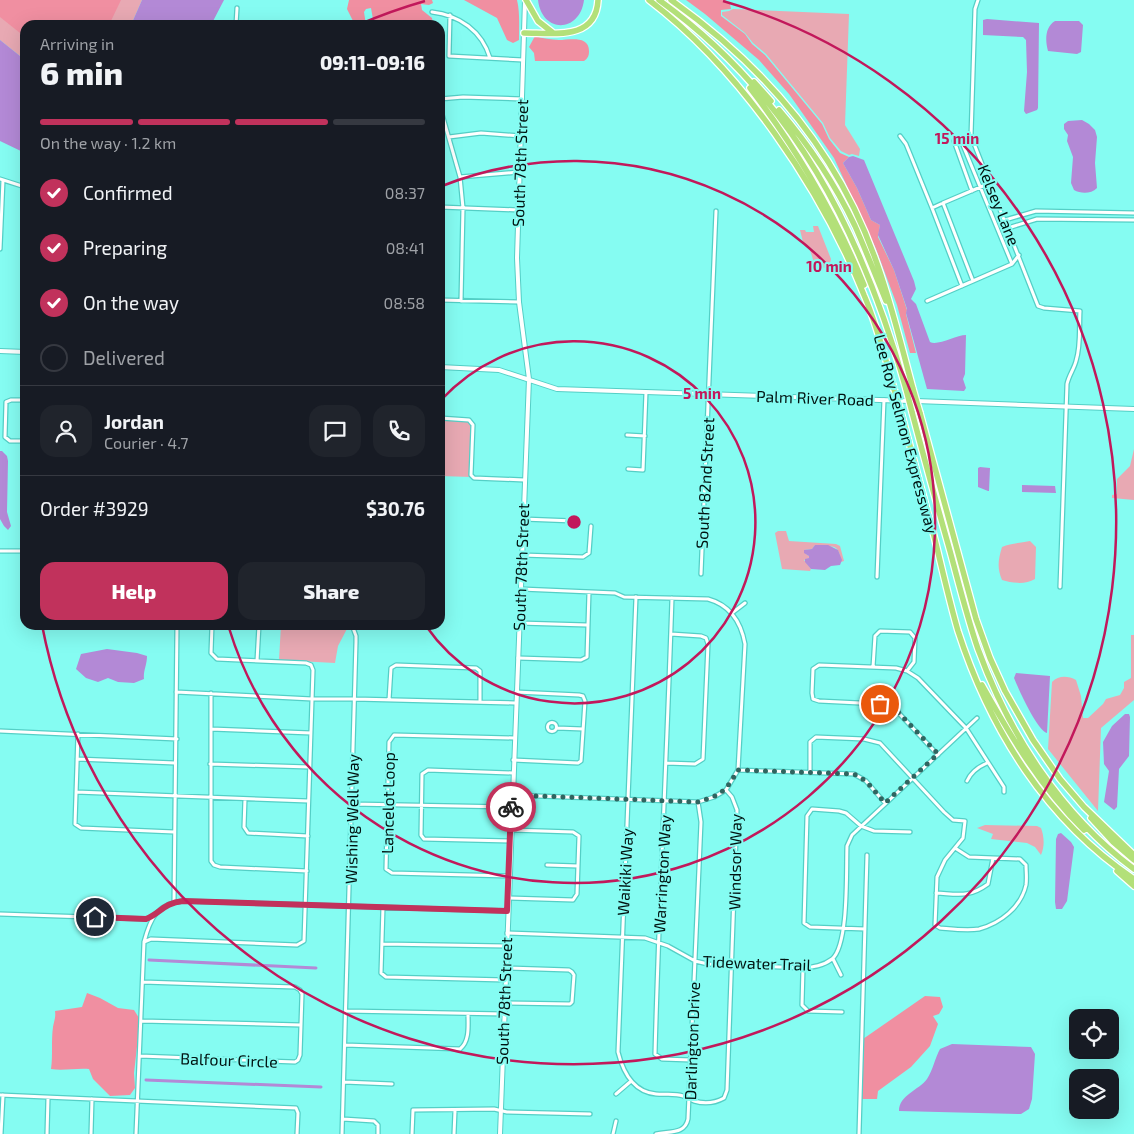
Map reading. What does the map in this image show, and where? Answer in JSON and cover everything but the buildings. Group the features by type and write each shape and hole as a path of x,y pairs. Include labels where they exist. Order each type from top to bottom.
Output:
{"highway":[{"path":"526,0 538,21 554,33"},
{"path":"524,33 572,33 584,27 594,15 598,0"},
{"name":"Lee Roy Selmon Expressway","path":"649,0 684,29 721,68 764,119 792,159 827,216 864,294 879,336 901,412 953,612 970,663 992,715 1021,765 1053,808 1090,846 1134,879"},
{"path":"659,0 730,60 788,128 833,199 857,249 888,327 968,619 990,678 1027,750 1082,826"},
{"name":"Lee Roy Selmon Expressway","path":"671,0 736,50 771,86 809,132 831,167 860,222 882,276 976,619 992,664 1009,699 1052,768 1093,818 1134,854"},
{"path":"719,50 734,60 763,91 812,152 854,224 892,312"},
{"path":"730,60 731,65 782,132 822,198 859,272 877,321 879,336"},
{"path":"970,663 1008,732 1053,796 1082,826 1134,869"},
{"path":"1093,818 1113,842 1134,860"},
{"path":"1118,840 1134,850"},
{"path":"1111,863 1134,886"}],"street":[{"name":"South 78th Street","path":"500,1134 506,932 529,379 519,302 516,258 526,0"},
{"name":"Kelsey Lane","path":"978,0 976,9 971,136 1038,306 1080,312 1078,354 1076,363 1068,378 1067,406"},
{"path":"236,20 237,8"},
{"path":"432,12 450,15 472,29 487,47 490,58"},
{"path":"450,15 449,56 523,60"},
{"path":"445,99 462,97 522,99"},
{"path":"445,124 460,177 463,208 461,301"},
{"path":"449,137 481,133 520,136"},
{"path":"900,136 906,144 962,286"},
{"path":"972,191 954,141 960,138 1012,264"},
{"path":"460,177 519,172"},
{"path":"0,249 1,180 20,186"},
{"path":"932,208 990,183"},
{"path":"943,204 973,281"},
{"path":"445,207 518,210"},
{"path":"1005,220 1036,210 1134,213"},
{"name":"South 82nd Street","path":"701,574 716,211"},
{"path":"1083,212 1083,220"},
{"path":"1008,228 1037,219 1134,220"},
{"path":"927,301 1012,264 1019,255"},
{"path":"445,300 519,302"},
{"path":"0,351 20,352"},
{"name":"Palm River Road","path":"445,367 499,370 557,389 1134,408"},
{"path":"628,469 644,470 646,392"},
{"path":"20,400 6,402 5,437 10,441 20,441"},
{"path":"877,577 884,400"},
{"path":"1060,587 1067,406"},
{"path":"445,418 469,420 473,425 471,475 474,478 524,480"},
{"path":"627,435 644,436"},
{"path":"523,519 574,521"},
{"path":"522,555 583,557 589,553 591,526"},
{"path":"0,550 20,551"},
{"path":"520,589 615,593 624,597 700,599 714,601 732,613 745,603"},
{"path":"517,658 581,660 587,657 589,592"},
{"name":"Waikiki Way","path":"630,1082 621,1067 618,1052 636,597"},
{"name":"Warrington Way","path":"672,598 666,801 658,942 656,1054 662,1059 691,1060"},
{"name":"Windsor Way","path":"689,1099 716,1102 724,1098 727,1090 733,965 737,810 732,797 726,790 738,770 745,644 741,628 732,613"},
{"path":"518,623 588,625"},
{"path":"174,902 177,630"},
{"path":"144,942 151,939 298,945 304,941 313,670 306,663 217,659 211,653 212,630"},
{"path":"257,660 259,630"},
{"name":"Wishing Well Way","path":"342,1134 347,1011 356,636 354,630"},
{"path":"873,667 875,636 880,632 910,632 915,638 914,662 907,671"},
{"path":"666,764 695,764 703,759 708,644 706,638 701,636 671,634"},
{"path":"389,700 391,668 396,665 476,668 480,671 480,702"},
{"path":"938,754 894,708 880,704 819,701 813,699 813,669 819,665 896,668 907,671 918,678 966,728 1004,786 1004,792"},
{"path":"176,692 312,699 516,703"},
{"path":"513,760 578,763 582,757 584,696 579,694 516,692"},
{"path":"212,693 210,856 213,864 220,867 307,871"},
{"name":"Tidewater Trail","path":"506,932 644,938 658,942 694,961 708,964 803,968 818,966 833,958 840,947 844,928 847,846 852,835 978,718"},
{"path":"211,728 311,733"},
{"path":"556,728 583,728"},
{"path":"0,730 177,739"},
{"path":"78,734 75,824 80,828 174,832"},
{"name":"Lancelot Loop","path":"509,876 392,873 386,869 389,742 394,735 514,738"},
{"path":"810,773 810,742 816,736 864,739 880,743 944,812 954,820 965,821 963,838 945,860 937,877 935,925 940,928 978,929 997,922 1011,911 1022,897 1026,883 1026,865 1020,859 969,857 955,848"},
{"path":"77,759 175,763"},
{"path":"967,781 970,774 980,766 988,763"},
{"path":"210,764 309,767"},
{"path":"510,841 424,839 421,835 422,774 428,770 513,772"},
{"path":"738,770 854,774 866,781 885,803"},
{"path":"512,795 698,802 714,797 726,790"},
{"path":"76,792 308,801"},
{"path":"245,799 244,827 248,833 308,836"},
{"name":"Darlington Drive","path":"656,1134 678,1133 685,1130 688,1119 701,822 698,802"},
{"path":"352,804 512,807"},
{"path":"865,929 810,927 804,923 807,816 812,809 839,811 861,826 874,831 910,832"},
{"path":"508,898 573,900 577,894 579,836 577,833 511,830"},
{"path":"859,1134 868,855"},
{"path":"936,893 964,894 977,892 988,884 993,858"},
{"path":"547,865 578,866"},
{"path":"0,914 146,919 174,902 507,911"},
{"path":"383,907 381,973 386,978 505,980"},
{"path":"136,1134 144,942 152,916"},
{"path":"382,944 506,946"},
{"path":"833,958 841,975"},
{"path":"504,1003 570,1004 572,1002 574,975 569,970 505,968"},
{"path":"803,968 802,1005 808,1011 842,1012"},
{"name":"Balfour Circle","path":"140,1056 295,1062 300,1055 302,994 298,988 143,982"},
{"path":"347,1011 504,1014"},
{"path":"346,1045 460,1049 465,1045 467,1038 468,1014"},
{"path":"142,1020 301,1025"},
{"path":"344,1082 392,1084"},
{"path":"616,1094 630,1082 653,1094 684,1096 689,1099"},
{"path":"1,1134 1,1095 296,1108 298,1113 298,1134"},
{"path":"47,1134 48,1098"},
{"path":"91,1134 92,1099"},
{"path":"412,1134 413,1110 455,1111 494,1109 590,1114"},
{"path":"454,1134 455,1111"},
{"path":"343,1120 374,1121 378,1125 378,1134"},
{"path":"613,1134 616,1121"}],"shaded area":[{"path":"0,0 142,0 133,20 20,20 20,56 0,40"},
{"path":"0,0 121,0 111,20 20,20 20,33 0,17"},
{"path":"142,0 224,0 214,20 133,20"},
{"path":"349,0 432,0 433,3 429,5 421,4 422,10 432,20 373,20 371,8 366,9 364,12 365,20 352,20 347,9"},
{"path":"464,0 517,0 519,40 513,43 507,40 497,18"},
{"path":"538,0 584,0 581,11 576,19 561,25 553,24 546,19 541,11"},
{"path":"686,0 725,0 730,4 731,9 721,10 721,16 745,34 752,44 765,55 822,124 829,139 840,153 849,157 843,163 857,188 871,220 880,225 878,237 894,270 907,310 906,314 916,353 910,353 897,305 876,249 834,158 789,94 759,60"},
{"path":"733,9 849,14 845,125 860,149 859,156 849,155 841,151 830,138 823,123 766,54 745,33 722,15 722,12"},
{"path":"983,20 1039,23 1037,110 1026,114 1024,111 1027,72 1026,40 1023,37 983,35"},
{"path":"1055,21 1079,21 1083,25 1081,52 1077,54 1048,51 1046,43 1047,34 1049,27"},
{"path":"535,36 559,40 582,40 588,46 588,56 584,61 535,61 534,53 529,47"},
{"path":"0,40 20,56 20,151 0,141"},
{"path":"1082,120 1095,130 1097,137 1095,163 1097,188 1086,193 1074,190 1071,183 1073,157 1067,141 1068,135 1064,129 1064,124 1068,121"},
{"path":"853,156 864,160 914,281 916,289 911,299 916,304 930,342 938,343 966,335 965,374 963,379 966,388 964,391 927,389 906,313 907,309 894,270 878,235 880,225 871,220 857,188 843,163"},
{"path":"813,226 818,226 831,259 829,268 815,267 810,249 803,242 800,230 814,232"},
{"path":"445,420 471,422 471,477 445,476"},
{"path":"1134,449 1134,500 1112,498 1112,495 1117,494 1117,479 1130,466"},
{"path":"0,451 7,456 8,461 7,512 11,526 8,530 0,519"},
{"path":"978,468 990,468 989,491 978,487"},
{"path":"1022,485 1055,486 1056,493 1022,492"},
{"path":"786,531 789,541 836,544 840,546 844,561 841,562 836,548 815,545 812,549 804,550 809,556 809,558 804,560 811,569 810,571 782,569 775,533"},
{"path":"1030,541 1036,547 1035,579 1019,583 1002,580 999,564 1002,547"},
{"path":"815,545 828,545 838,550 842,560 840,565 831,566 825,570 811,569 805,562 805,559 809,558 809,556 804,553 804,550 812,549"},
{"path":"281,630 346,630 338,646 335,663 279,660"},
{"path":"1131,635 1134,635 1134,700 1101,728 1098,811 1048,749 1052,682 1064,677 1076,680 1081,696 1083,718 1088,718 1106,699 1120,695 1124,688 1124,682 1131,678"},
{"path":"107,649 147,656 144,679 134,683 118,682 108,678 98,682 86,678 76,669 81,654"},
{"path":"1016,673 1050,676 1047,733 1038,725 1029,709 1014,678"},
{"path":"1125,714 1129,714 1130,717 1129,756 1119,769 1117,807 1114,810 1104,802 1109,771 1104,764 1103,742 1112,726"},
{"path":"985,825 1037,826 1041,828 1044,841 1041,855 1035,847 1027,843 991,839 993,834 977,828"},
{"path":"1061,833 1074,847 1067,901 1062,909 1056,909 1056,839 1058,834"},
{"path":"87,993 118,1008 134,1010 139,1018 134,1073 135,1088 130,1095 110,1096 93,1079 89,1069 51,1069 52,1032 55,1011 82,1007"},
{"path":"925,996 940,997 943,1007 939,1014 933,1016 938,1024 930,1046 911,1067 878,1091 877,1099 861,1099 863,1039"},
{"path":"952,1044 1031,1047 1035,1054 1032,1099 1029,1109 1021,1114 899,1111 902,1101 927,1079 940,1049"}],"waterway":[{"path":"149,960 316,968"},
{"path":"146,1080 321,1087"}],"way so far":[{"path":"511,807 512,795 698,802 714,797 726,790 738,770 854,774 866,781 885,803 938,754 894,708 880,704"}],"route":[{"path":"95,917 146,919 174,902 183,901 507,911 511,807"}]}
